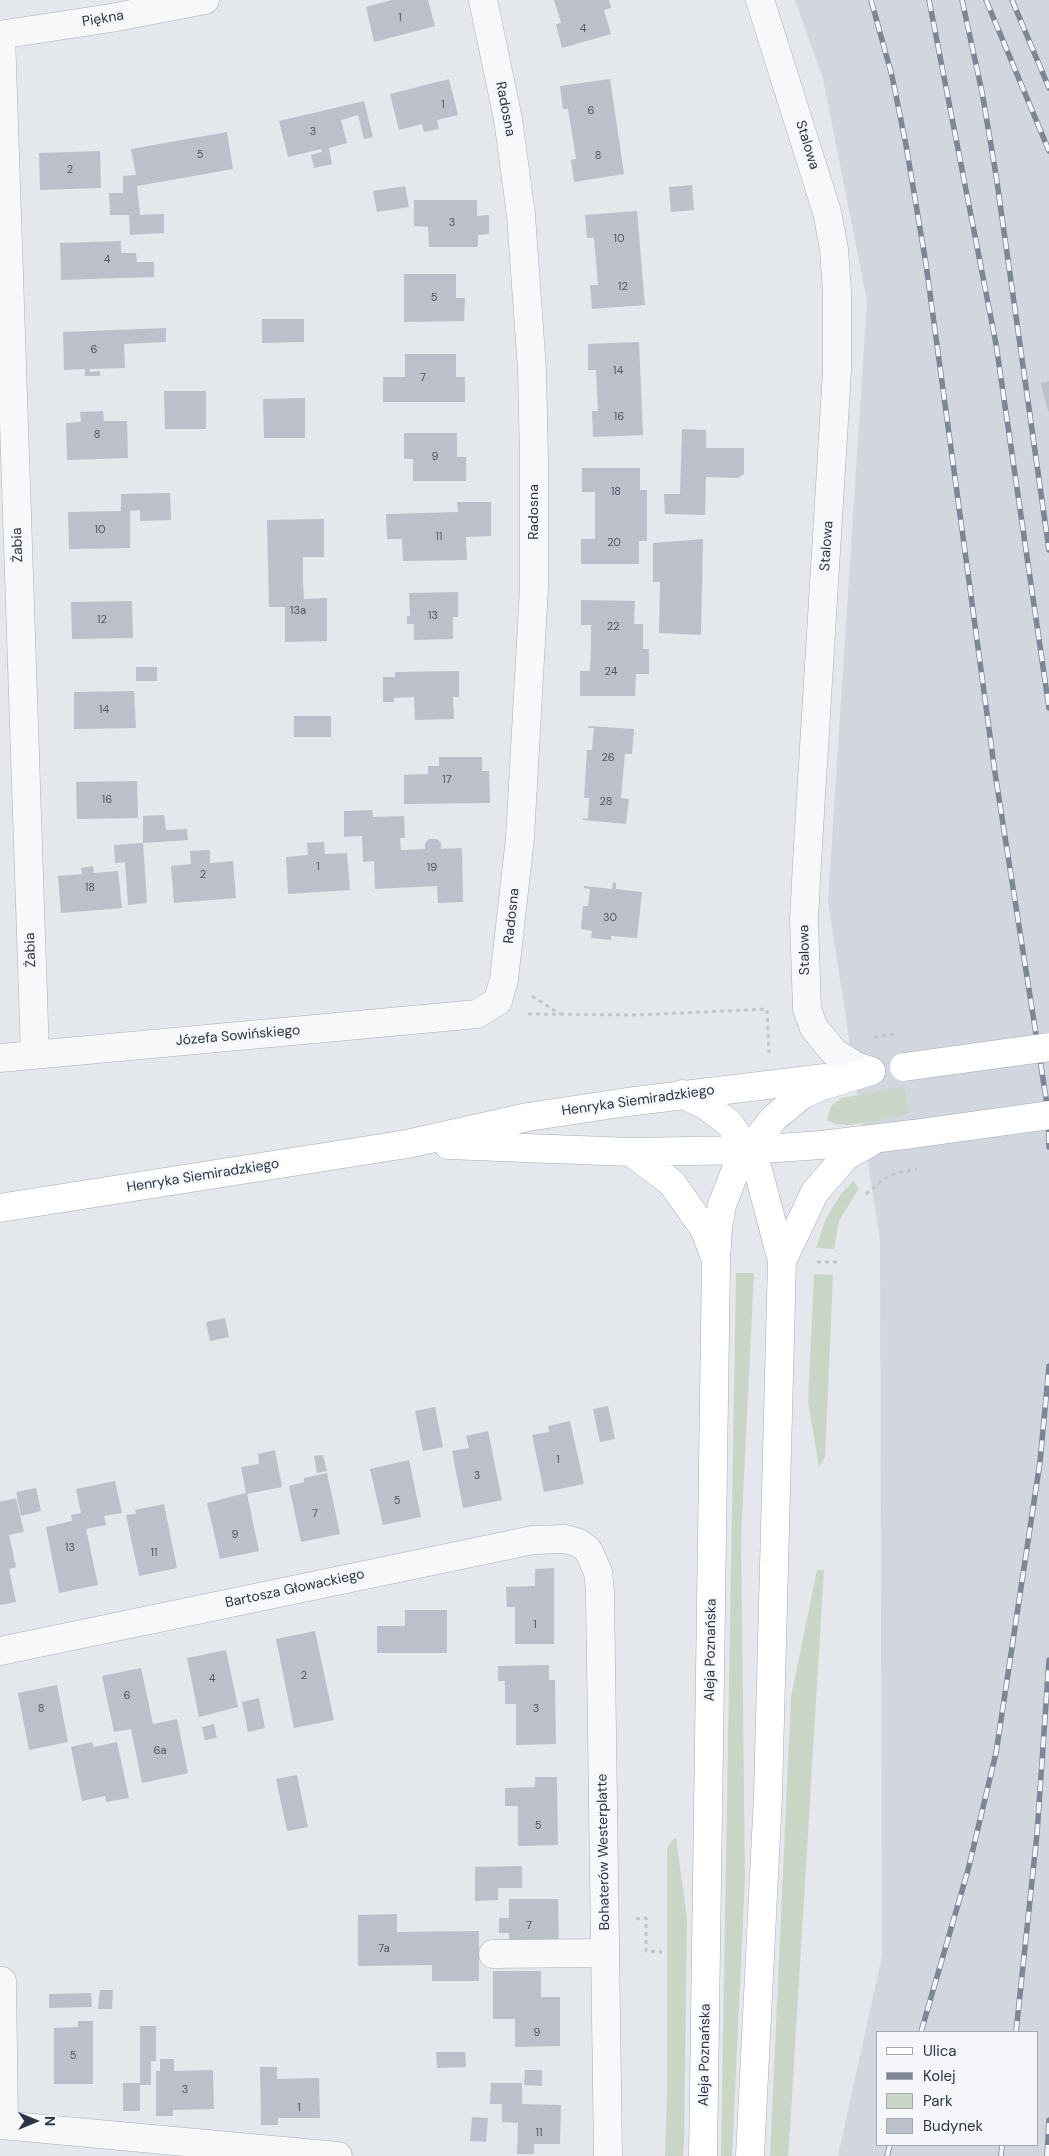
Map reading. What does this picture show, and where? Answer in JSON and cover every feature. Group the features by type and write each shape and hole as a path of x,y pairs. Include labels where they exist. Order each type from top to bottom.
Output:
{"main road":[{"path":"871,1071 1049,1047"},
{"name":"Henryka Siemiradzkiego","path":"0,1208 407,1144 528,1118 682,1094 871,1071"},
{"name":"Aleja Poznańska","path":"703,2156 716,1260 722,1205 738,1164 774,1118 802,1096 836,1080 871,1071"},
{"path":"682,1094 705,1105 729,1123 748,1150 761,1177 782,1261 768,1786 750,2156"},
{"name":"Henryka Siemiradzkiego","path":"407,1144 631,1152 748,1150 876,1139 1049,1115"},
{"path":"782,1261 807,1207 824,1179 846,1156 876,1139"},
{"path":"631,1152 672,1183 705,1230 716,1260"}],"street":[{"name":"Piękna","path":"1,35 111,18 205,0"},
{"name":"Radosna","path":"477,1014 498,1001 505,972 520,838 534,587 532,390 526,262 513,152 483,0"},
{"name":"Stalowa","path":"760,0 827,212 834,249 837,292 835,400 805,891 807,1009 814,1028 834,1052 856,1066 871,1071"},
{"name":"Żabia","path":"1,35 35,1055"},
{"name":"Józefa Sowińskiego","path":"0,1058 477,1014"},
{"name":"Bartosza Głowackiego","path":"0,1651 533,1540 565,1539 579,1543 588,1550"},
{"name":"Bohaterów Westerplatte","path":"588,1550 598,1572 600,1592 608,2156"},
{"path":"494,1954 605,1953"},
{"path":"2,1981 2,2125 338,2156"}],"path":[{"path":"477,1014 637,1015 767,1009 770,1052"},
{"path":"866,1194 884,1179 918,1169"}],"shaded area":[{"path":"795,0 1049,0 1049,2156 838,2156 882,1956 880,1241 828,901 867,301 823,79"}],"green space":[{"path":"904,1087 909,1114 849,1125 836,1124 827,1120 831,1106 842,1098"},
{"path":"853,1181 859,1188 839,1221 834,1249 816,1248 826,1218 841,1194"},
{"path":"736,1273 754,1273 741,1537 745,1878 732,2156 721,2156"},
{"path":"814,1274 833,1275 825,1457 819,1467 808,1402"},
{"path":"817,1570 824,1570 788,2156 770,2156 791,1697"},
{"path":"676,1838 687,1918 684,2143 683,2156 665,2156 667,2100 667,1849 671,1841"}],"building":[{"path":"392,0 428,0 435,26 374,42 366,7"},
{"path":"554,0 609,0 611,8 604,10 611,34 562,48 556,24 561,23"},
{"path":"449,79 458,115 437,120 439,129 424,132 422,124 399,130 390,94"},
{"path":"610,79 624,174 574,182 571,160 576,159 568,109 563,109 560,86"},
{"path":"364,101 373,137 364,139 358,115 341,120 347,143 329,148 332,164 314,168 311,155 322,152 321,149 288,157 279,121"},
{"path":"227,132 233,169 137,186 140,215 164,214 164,233 130,235 129,215 110,215 109,193 123,193 123,176 136,175 131,149"},
{"path":"100,151 101,188 40,190 39,153"},
{"path":"692,185 694,210 671,212 669,187"},
{"path":"405,186 409,207 377,212 373,191"},
{"path":"414,200 477,200 477,216 489,215 489,234 478,235 478,247 429,247 428,227 414,226"},
{"path":"637,211 645,305 592,309 590,285 598,285 594,238 587,238 585,215"},
{"path":"121,241 121,253 136,253 137,262 154,262 154,277 61,280 60,243"},
{"path":"404,274 456,274 456,298 465,298 464,321 404,322"},
{"path":"262,319 304,319 304,342 262,343"},
{"path":"166,328 166,342 124,344 125,368 90,369 90,372 100,371 100,376 85,376 85,369 64,370 63,332"},
{"path":"639,342 643,435 593,437 592,411 598,411 596,370 588,370 588,344"},
{"path":"405,354 456,354 456,377 465,377 465,402 383,402 383,377 405,377"},
{"path":"1049,381 1049,411 1048,411 1041,383"},
{"path":"164,391 206,391 206,429 165,429"},
{"path":"305,398 305,438 264,438 263,399"},
{"path":"103,411 104,421 127,421 128,458 67,460 66,423 81,422 80,412"},
{"path":"682,429 706,430 706,448 744,448 744,474 738,478 706,477 705,515 665,514 664,494 680,494"},
{"path":"404,433 457,433 457,457 466,457 466,481 413,481 413,459 404,459"},
{"path":"582,468 640,468 640,490 647,490 647,541 639,541 639,564 581,564 581,539 595,539 595,492 582,492"},
{"path":"170,493 171,520 140,521 140,510 130,511 130,548 69,549 68,512 121,511 121,494"},
{"path":"457,502 491,502 491,536 466,537 467,560 403,561 402,539 387,539 386,514 458,512"},
{"path":"324,519 324,557 303,557 303,582 304,599 327,598 327,641 285,642 285,607 269,607 267,520"},
{"path":"703,539 701,635 659,633 660,582 653,582 653,543"},
{"path":"458,592 458,617 453,617 453,639 414,640 414,624 407,624 407,616 410,616 409,593"},
{"path":"581,600 635,601 634,624 643,624 643,649 649,649 649,674 636,674 635,696 580,696 580,671 590,671 591,648 591,625 581,625"},
{"path":"132,601 133,638 72,639 71,602"},
{"path":"136,667 157,667 157,681 136,681"},
{"path":"459,671 459,697 453,697 454,719 415,720 414,697 394,698 394,702 383,702 383,677 395,677 395,672"},
{"path":"134,691 136,728 74,729 74,692"},
{"path":"294,716 331,716 331,737 294,737"},
{"path":"589,726 634,729 632,754 625,754 621,798 629,799 626,824 583,820 583,818 588,819 589,798 584,798 587,750 592,750 594,728 588,728"},
{"path":"439,757 482,757 482,771 489,771 490,803 404,804 404,775 428,774 428,766 439,766"},
{"path":"137,781 138,818 77,819 76,782"},
{"path":"372,810 373,817 404,816 405,838 400,838 401,850 425,849 425,843 429,839 436,839 441,842 441,849 462,848 463,902 438,903 437,886 375,889 374,861 363,862 362,836 344,837 344,811"},
{"path":"164,815 166,830 187,829 188,840 143,843 143,816"},
{"path":"324,842 325,854 347,853 350,890 288,894 286,857 308,855 307,843"},
{"path":"143,843 147,903 128,905 125,862 115,863 114,845"},
{"path":"210,850 210,863 233,861 236,898 174,903 171,866 191,864 190,851"},
{"path":"93,866 94,873 118,871 122,908 61,913 58,876 82,874 81,868"},
{"path":"613,882 616,883 616,889 642,892 637,938 611,936 611,940 591,938 592,931 581,929 583,906 588,906 590,889 584,888 584,886 612,889"},
{"path":"225,1318 229,1337 210,1341 206,1322"},
{"path":"608,1406 615,1439 600,1442 593,1409"},
{"path":"435,1407 443,1447 423,1451 415,1411"},
{"path":"570,1421 584,1484 544,1492 532,1435 549,1432 548,1426"},
{"path":"488,1431 502,1500 463,1508 452,1451 469,1448 466,1436"},
{"path":"275,1450 282,1487 247,1494 259,1551 220,1559 207,1503 246,1493 241,1467 259,1464 258,1454"},
{"path":"323,1455 327,1471 317,1473 314,1456"},
{"path":"409,1460 421,1517 383,1525 370,1469"},
{"path":"327,1473 340,1534 301,1542 289,1486 304,1482 304,1478"},
{"path":"115,1481 122,1513 104,1516 106,1525 86,1529 98,1585 59,1593 46,1527 72,1521 71,1515 81,1513 76,1489"},
{"path":"36,1488 41,1511 21,1516 16,1492"},
{"path":"16,1498 24,1532 9,1535 16,1567 9,1569 16,1602 0,1605 0,1502"},
{"path":"164,1504 177,1568 139,1576 126,1515 136,1514 135,1510"},
{"path":"554,1568 554,1644 515,1644 515,1607 507,1607 506,1587 535,1586 535,1569"},
{"path":"405,1610 447,1610 447,1653 377,1653 377,1626 405,1626"},
{"path":"315,1631 334,1720 294,1728 276,1639"},
{"path":"226,1650 238,1707 199,1717 187,1658"},
{"path":"549,1665 549,1680 555,1680 556,1744 516,1745 516,1704 505,1704 505,1681 498,1681 498,1666"},
{"path":"141,1668 153,1724 177,1719 188,1773 142,1783 131,1729 114,1732 102,1676"},
{"path":"57,1685 68,1742 29,1750 18,1693"},
{"path":"259,1698 265,1728 248,1732 242,1702"},
{"path":"214,1724 217,1738 205,1740 202,1727"},
{"path":"92,1742 95,1752 94,1747 117,1742 129,1798 106,1802 105,1796 82,1801 71,1747"},
{"path":"297,1775 308,1827 287,1831 276,1779"},
{"path":"535,1777 557,1777 558,1845 518,1846 518,1806 505,1806 505,1788 535,1787"},
{"path":"522,1866 522,1888 498,1888 498,1900 475,1901 475,1867"},
{"path":"509,1899 558,1899 559,1946 509,1947 509,1933 499,1933 499,1918 509,1918"},
{"path":"397,1914 397,1932 479,1931 479,1981 432,1981 432,1965 358,1966 358,1915"},
{"path":"493,1971 541,1971 541,1997 560,1997 560,2046 515,2047 515,2019 493,2019"},
{"path":"100,1990 113,1990 112,2009 98,2009"},
{"path":"91,1993 92,2007 49,2008 49,1994"},
{"path":"78,2021 93,2021 93,2084 54,2084 54,2028 78,2027"},
{"path":"140,2026 156,2026 156,2061 151,2061 151,2085 140,2085 140,2111 123,2111 123,2083 140,2083"},
{"path":"436,2052 465,2052 466,2067 437,2068"},
{"path":"160,2059 174,2059 174,2071 213,2070 214,2109 173,2110 173,2116 156,2116 156,2071 160,2071"},
{"path":"260,2067 277,2067 277,2079 319,2078 320,2118 278,2118 278,2125 261,2125"},
{"path":"525,2070 542,2070 542,2086 524,2085"},
{"path":"491,2083 522,2083 522,2104 561,2105 560,2144 534,2144 534,2154 517,2154 518,2123 502,2122 502,2104 490,2104"},
{"path":"472,2117 488,2118 486,2142 470,2141"}],"railway":[{"path":"871,0 892,76 926,264 995,773 1049,1117"},
{"path":"929,0 996,344 1049,708"},
{"path":"962,0 982,92 996,175 1049,550"},
{"path":"986,0 1049,151"},
{"path":"1012,0 1049,88"},
{"path":"1048,1110 1049,1147"},
{"path":"921,2031 968,1870 996,1753 1040,1462 1049,1366"},
{"path":"1016,2031 1037,1834 1049,1660"},
{"path":"1047,2156 1049,2120"},
{"path":"887,2156 890,2146"},
{"path":"1001,2156 1002,2146"}]}
